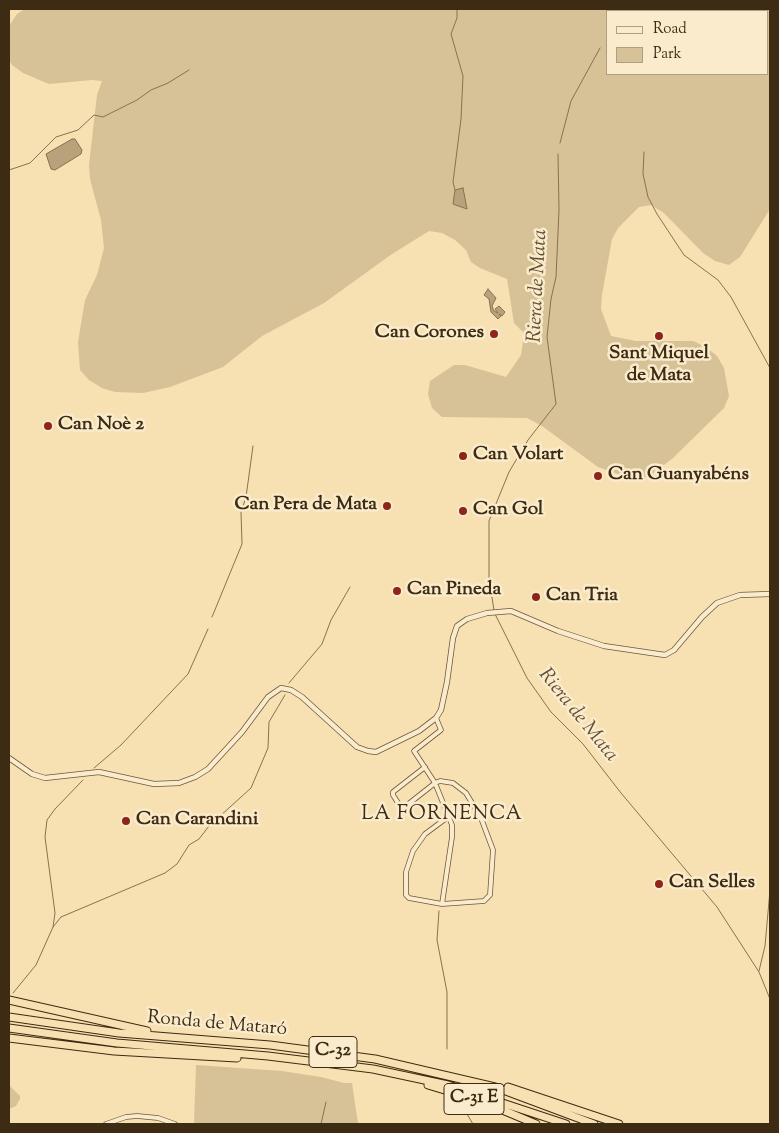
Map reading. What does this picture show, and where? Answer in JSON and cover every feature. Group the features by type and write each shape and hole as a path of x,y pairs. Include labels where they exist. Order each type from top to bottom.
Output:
{"highway":[{"path":"9,1000 167,1036"},
{"name":"Ronda de Mataró","path":"9,1017 118,1033 167,1036 344,1054 429,1070 495,1087 594,1124"},
{"name":"Ronda de Mataró","path":"9,1028 117,1043 268,1056 344,1065 412,1077 484,1096 566,1124"},
{"path":"9,1038 114,1051 228,1058 268,1056"},
{"name":"C-31 E","path":"412,1077 426,1084 489,1104 536,1124"},
{"name":"C-31 E","path":"495,1087 505,1086 619,1124"}],"street":[{"path":"9,758 32,774 45,778 99,772 154,784 179,783 196,777 208,769 242,732 268,697 281,688 297,693 352,743 368,751 376,752 419,731 436,718 441,710 453,638 457,626 467,619 501,610 517,613 558,631 604,646 665,654 674,650 702,617 717,603 740,596 770,594"},
{"path":"436,718 441,730 414,748 414,751 435,783 453,831 442,904"},
{"path":"425,767 393,792 399,808 404,808 435,783 453,784 466,793 482,818 493,850 491,887 487,899 468,903 442,904 409,898 404,892 410,858 418,843 425,834 448,817"},
{"path":"106,1124 126,1117 137,1116 173,1124"}],"green space":[{"path":"25,9 770,9 770,209 740,257 729,265 715,261 703,253 664,213 651,205 639,207 618,228 612,239 602,295 601,309 611,336 636,341 693,341 706,347 717,356 724,368 729,396 724,408 673,458 651,475 639,481 598,467 542,426 527,418 442,417 432,408 428,394 430,381 454,365 465,365 506,377 521,355 524,333 514,323 507,279 480,268 471,262 466,250 455,240 442,233 429,231 392,254 324,303 262,336 223,367 170,387 143,393 115,392 102,388 89,380 80,370 78,342 85,300 97,275 104,248 101,220 90,179 89,165 97,95 102,81 92,80 49,84 23,73 12,65 9,60 9,26 17,14"},
{"path":"196,1065 282,1071 352,1083 358,1124 194,1124"},
{"path":"9,1085 20,1096 20,1099 16,1106 9,1109"}],"shaded area":[{"path":"75,139 82,150 81,154 55,170 51,169 46,154"},
{"path":"463,188 467,209 453,204 455,190"},
{"path":"488,289 496,298 492,306 494,311 498,313 495,309 499,306 505,312 502,316 499,314 501,316 498,319 491,312 489,299 484,295"}],"waterway":[{"path":"455,190 453,182 461,119 463,76 451,34 457,18 457,9"},
{"name":"Riera de Mata","path":"560,143 571,101 600,48"},
{"path":"9,170 30,163 56,137 78,130 94,115 103,117 189,70"},
{"path":"644,152 643,174 648,197 657,214 684,255 718,280 731,297 770,368"},
{"name":"Riera de Mata","path":"494,610 489,579 489,521 509,472 528,440 556,404 547,337 551,299 556,277 559,210 558,154"},
{"path":"212,617 242,544 241,512 246,497 253,446"},
{"path":"289,683 322,644 331,620 350,587"},
{"name":"Riera de Mata","path":"495,614 527,678 551,712 583,744 621,793 717,907 759,972 770,999"},
{"path":"94,768 121,745 188,674 208,629"},
{"path":"13,993 36,965 53,927 61,917 165,873 177,864 189,845 199,839 209,826 251,788 268,748 269,722 285,695"},
{"path":"53,927 55,913 45,837 47,820 83,780"},
{"path":"759,971 765,946 770,890"},
{"path":"439,911 437,940 447,992 447,1049"},
{"path":"321,1124 326,1102"},
{"path":"462,1106 473,1124"}],"place":[{"name":"Can Corones","path":"494,334"},
{"name":"Sant Miquel de Mata","path":"659,336"},
{"name":"Can Noè 2","path":"48,426"},
{"name":"Can Volart","path":"463,456"},
{"name":"Can Guanyabéns","path":"598,476"},
{"name":"Can Pera de Mata","path":"387,506"},
{"name":"Can Gol","path":"463,511"},
{"name":"Can Pineda","path":"397,591"},
{"name":"Can Tria","path":"536,597"},
{"name":"Can Carandini","path":"126,821"},
{"name":"Can Selles","path":"659,884"}],"district":[{"name":"LA FORNENCA","path":"442,816"}]}
